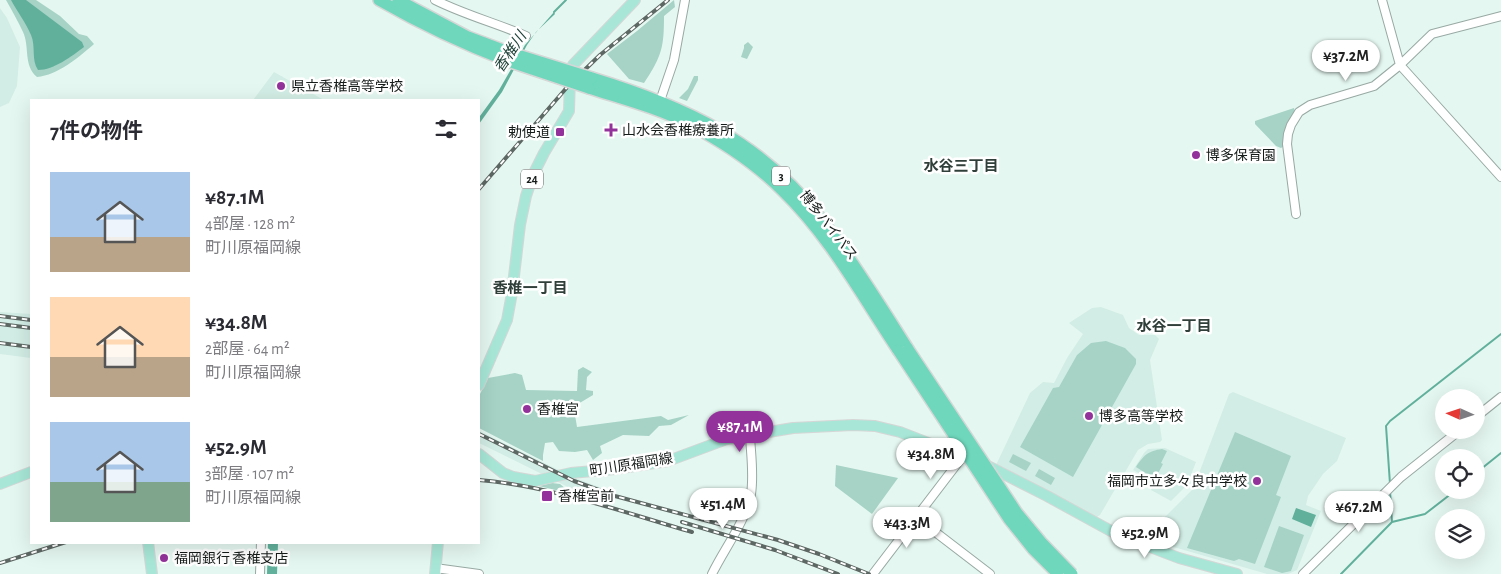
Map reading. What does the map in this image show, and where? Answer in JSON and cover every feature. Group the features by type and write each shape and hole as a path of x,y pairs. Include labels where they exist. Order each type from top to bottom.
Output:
{"highway":[{"name":"博多バイパス","path":"378,0 421,24 465,45 692,114 729,136 760,158 789,184 820,218 1009,519 1033,549 1058,574"},
{"name":"博多バイパス","path":"398,0 509,57"},
{"name":"博多バイパス","path":"903,349 1017,513 1041,542 1072,574"}],"main road":[{"name":"24","path":"480,383 502,334 508,314 520,224 526,196 533,175 568,111 570,77 573,65 635,0"},
{"name":"町川原福岡線","path":"480,455 503,473 535,481 571,473 616,469 668,461 727,439 793,428 853,425 875,426 900,432 963,456 1017,480 1121,536 1170,556 1237,574"},
{"path":"0,484 30,472"},
{"path":"148,544 152,574"},
{"path":"435,571 438,544"}],"street":[{"path":"436,0 480,20 508,28 526,36"},
{"path":"658,105 674,60 685,0"},
{"path":"1382,0 1400,64 1501,177"},
{"path":"1296,214 1287,144 1291,125 1299,112 1310,104 1374,86 1432,34 1501,16"},
{"path":"1485,409 1501,396"},
{"path":"712,574 740,523 751,494 750,436"},
{"path":"1303,574 1401,477 1449,439"},
{"path":"873,574 963,456"},
{"path":"917,518 990,574"},
{"path":"260,544 260,574"},
{"path":"435,571 479,574"}],"shaded area":[{"path":"6,0 36,0 60,16 79,34 87,36 94,44 60,69 45,76 37,77 28,61 23,32"},
{"path":"11,0 26,0 82,42 84,47 50,68 38,70 31,35"},
{"path":"674,0 675,7 664,16 661,51 655,66 644,83 629,79 607,54"},
{"path":"0,8 7,18 20,47 17,86 9,103 0,107"},
{"path":"554,12 555,14 539,30"},
{"path":"534,34 502,92 480,123 480,116 499,90 525,45"},
{"path":"748,42 753,47 747,59 741,57 744,45"},
{"name":"県立香椎高等学校","path":"274,72 322,99 254,99"},
{"path":"694,76 698,76 698,80 687,101 679,98 688,89"},
{"path":"1294,108 1295,112 1287,128 1285,145 1281,148 1276,146 1255,124 1255,121"},
{"name":"博多高等学校","path":"1101,307 1123,315 1129,328 1139,335 1155,335 1159,339 1150,360 1162,440 1148,444 1138,450 1100,515 1095,518 996,465 1030,393 1043,382 1054,383 1067,358 1083,334 1069,323 1092,308"},
{"path":"0,312 30,314 30,358 0,354"},
{"path":"1106,341 1125,348 1136,359 1136,364 1073,477 1020,447 1053,388 1059,387 1077,355 1091,343"},
{"name":"香椎宮","path":"583,367 592,372 587,377 586,390 593,391 593,395 578,404 575,415 577,427 661,416 668,420 689,415 671,425 659,426 649,436 623,435 600,446 602,453 593,460 587,450 575,452 559,451 553,442 545,443 543,461 480,429 480,394 488,378 515,373 522,375 526,390 577,391 578,370"},
{"name":"福岡市立多々良中学校","path":"1233,392 1346,438 1337,461 1323,474 1308,496 1306,505 1321,511 1297,570 1288,574 1267,574 1146,539 1146,536 1193,489 1229,394"},
{"path":"480,431 575,478 615,493 612,504 570,488 480,443"},
{"path":"1235,432 1291,456 1276,495 1281,497 1255,564 1239,559 1234,561 1187,548"},
{"path":"1165,448 1196,462 1187,485 1171,501 1151,490 1155,482 1133,470 1148,449"},
{"path":"1162,449 1167,451 1155,479 1136,467 1147,454"},
{"path":"1013,454 1031,463 1026,471 1009,462"},
{"path":"836,465 898,478 872,514 835,486"},
{"path":"1039,469 1055,478 1051,485 1035,476"},
{"path":"552,483 560,484 572,494 539,486"},
{"path":"1296,508 1316,515 1311,527 1292,519"},
{"path":"1279,526 1304,535 1291,571 1282,573 1264,567"},
{"path":"268,544 278,544 277,574 267,574"}],"waterway":[{"name":"香椎川","path":"554,12 566,0"},
{"path":"1390,484 1386,426 1501,334"},
{"path":"1485,466 1501,453"},
{"path":"1390,491 1392,522"},
{"path":"1341,574 1392,522 1425,514 1444,499"}],"railway":[{"path":"480,188 569,85 600,55 668,0"},
{"path":"0,316 30,320"},
{"path":"0,324 30,328"},
{"path":"0,343 30,347"},
{"path":"480,434 574,481 615,496 778,540 869,574"},
{"path":"480,480 506,483 560,494 692,532"},
{"path":"682,522 775,550 838,574"},
{"path":"0,563 60,544"}],"place":[{"name":"県立香椎高等学校","path":"281,86"},
{"name":"山水会香椎療養所","path":"611,130"},
{"name":"勅使道","path":"560,132"},
{"name":"博多保育園","path":"1196,155"},
{"name":"香椎宮","path":"527,409"},
{"name":"博多高等学校","path":"1089,416"},
{"name":"福岡市立多々良中学校","path":"1257,481"},
{"name":"香椎宮前","path":"547,496"},
{"name":"福岡銀行 香椎支店","path":"164,558"}],"district":[{"name":"水谷三丁目","path":"961,166"},
{"name":"香椎一丁目","path":"530,288"},
{"name":"水谷一丁目","path":"1174,326"}]}
